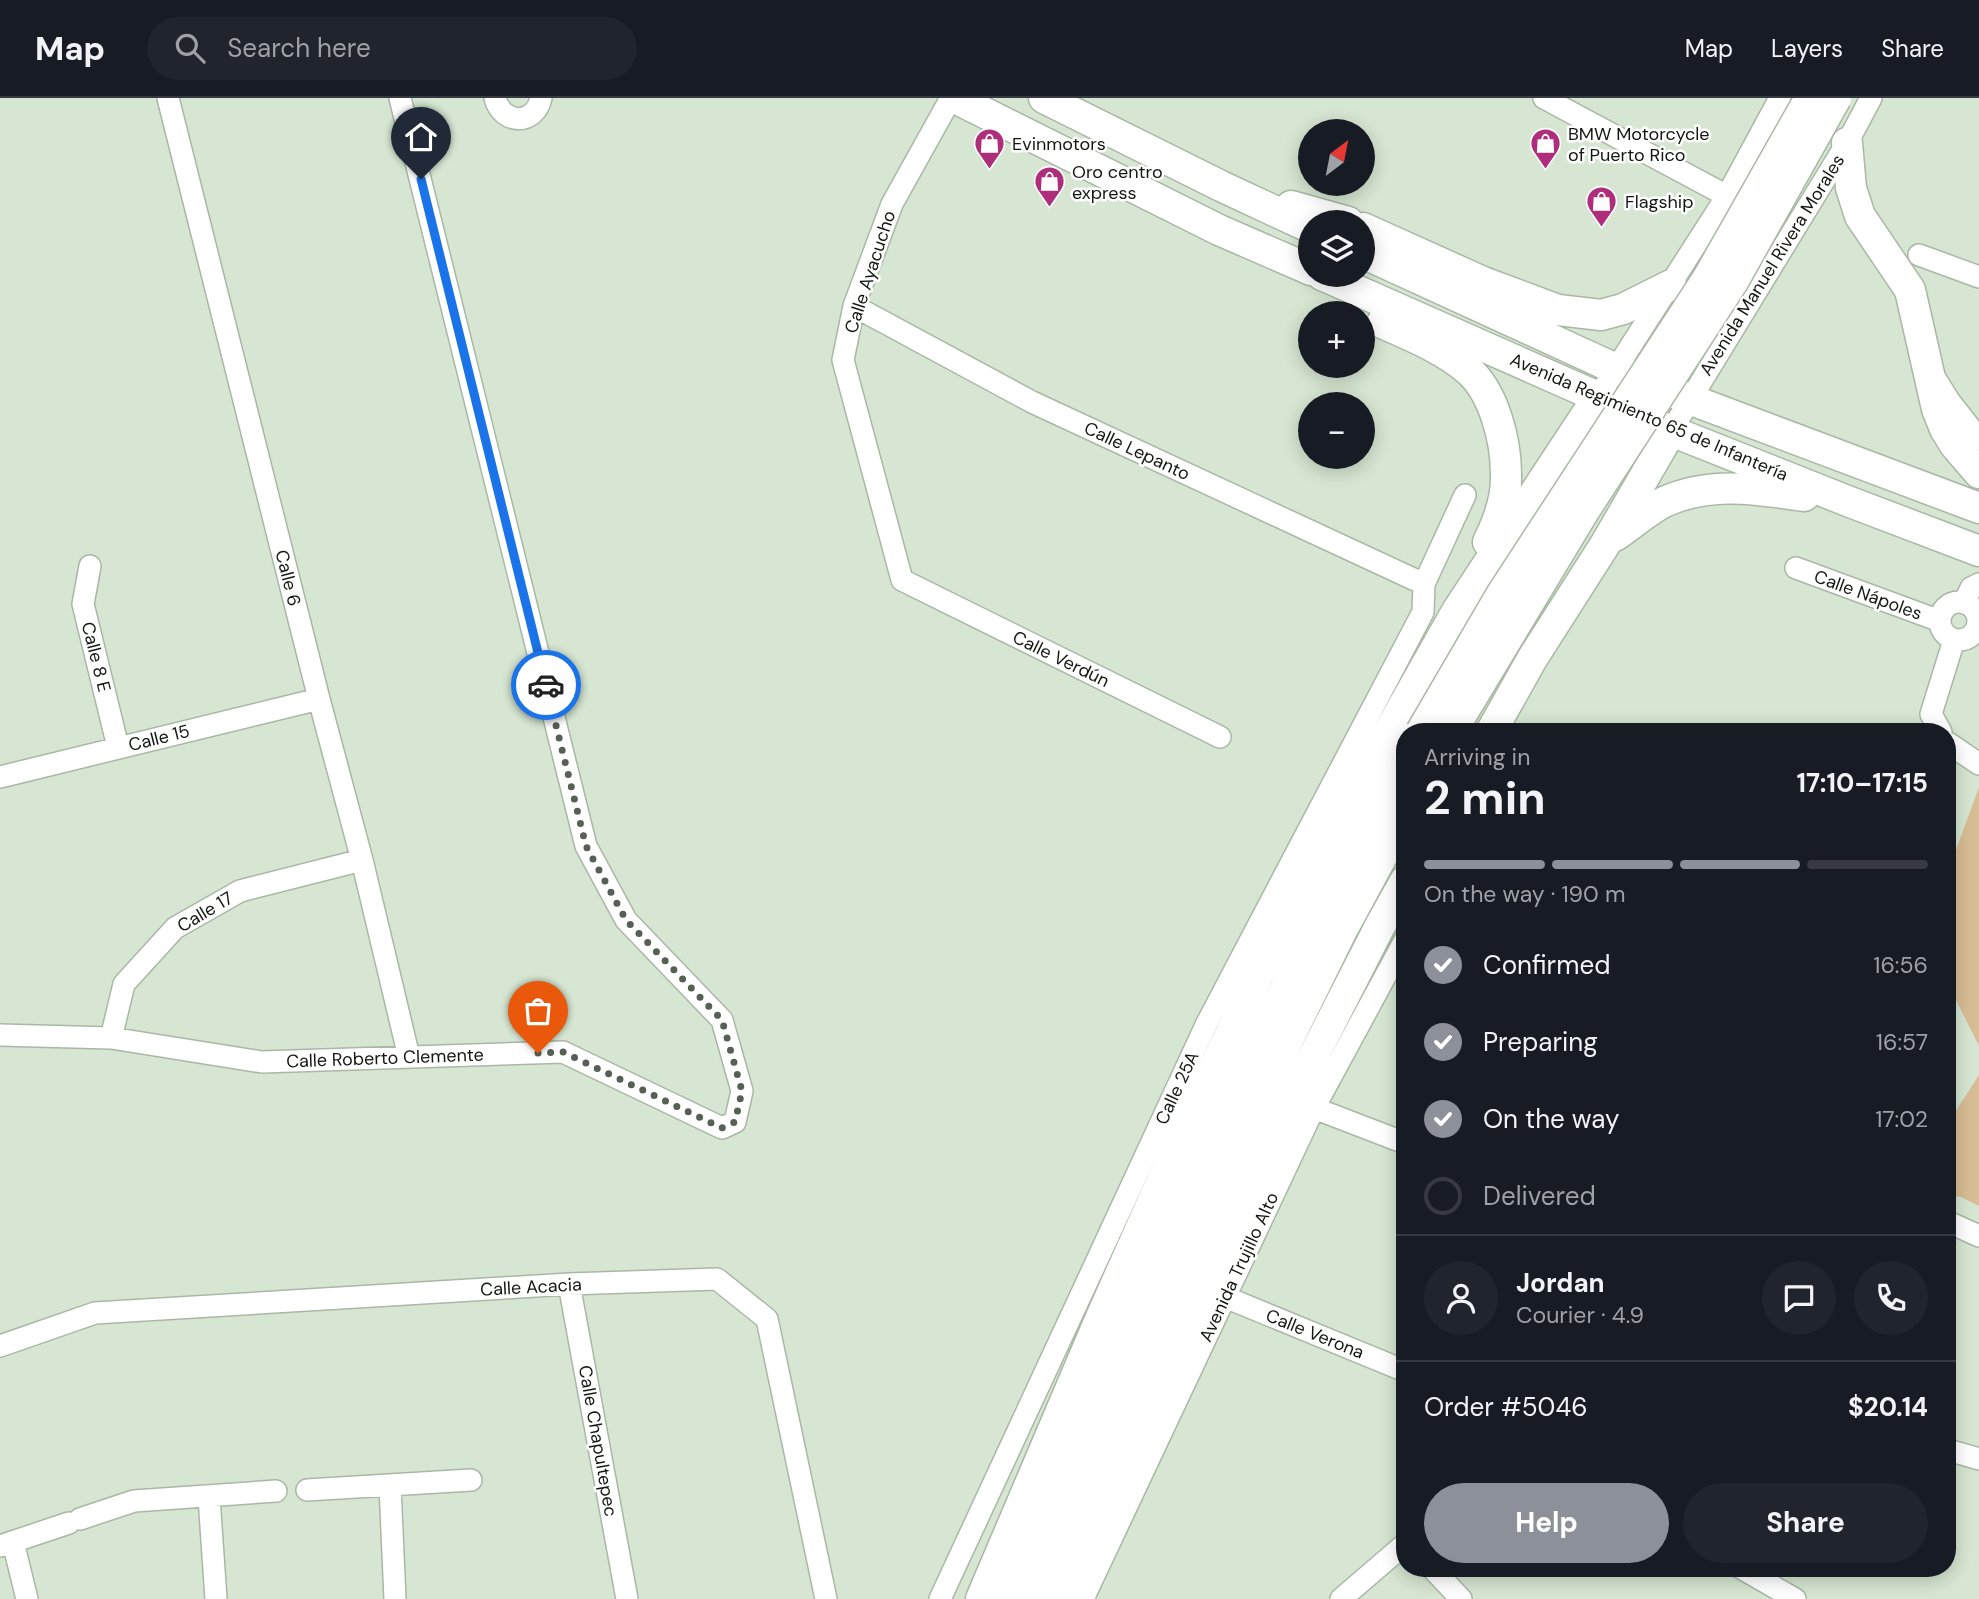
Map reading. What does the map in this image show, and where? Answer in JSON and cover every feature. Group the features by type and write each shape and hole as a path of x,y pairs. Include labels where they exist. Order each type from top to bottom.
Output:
{"highway":[{"path":"953,98 1219,230 1298,264"},
{"path":"1426,723 1501,595 1708,278 1810,98"},
{"path":"1456,723 1584,511 1734,280 1836,98"},
{"path":"1048,99 1298,222"},
{"path":"1847,144 1851,188 1860,216 1910,290 1937,409 1945,429 1979,473"},
{"path":"1223,187 1305,210"},
{"path":"1219,230 1303,284 1338,301"},
{"path":"1375,233 1483,282 1558,310 1601,315 1623,309 1671,285"},
{"name":"Avenida Regimiento 65 de Infantería","path":"1375,259 1616,369 1979,508"},
{"name":"Avenida Regimiento 65 de Infantería","path":"1349,287 1671,431 1979,551"},
{"path":"1375,319 1426,344 1470,371 1489,398 1497,417 1507,476 1502,504 1496,525 1468,581 1457,611"},
{"path":"981,1599 1108,1299 1258,976 1363,779 1457,611 1598,397"},
{"path":"1496,723 1671,431"},
{"path":"1606,542 1663,503 1714,488 1747,488 1850,502"},
{"path":"1033,1599 1145,1285 1240,1080 1335,888 1396,776"},
{"path":"1004,1599 1088,1444 1342,930 1396,831"},
{"path":"1057,1599 1288,1106 1396,897"}],"street":[{"name":"Calle Roberto Clemente","path":"0,1035 111,1038 262,1062 563,1052 722,1128 735,1122 742,1091 722,1020 626,920 586,846 400,98"},
{"path":"495,98 504,113 518,119 533,114 541,98"},
{"name":"Calle Ayacucho","path":"902,580 843,360 854,306 892,204 953,98"},
{"path":"1544,98 1727,196"},
{"path":"1598,397 1727,196 1780,98"},
{"name":"Avenida Manuel Rivera Morales","path":"1671,431 1847,144 1871,98"},
{"name":"Calle 6","path":"172,99 409,1057"},
{"path":"1919,255 1979,278"},
{"name":"Calle Lepanto","path":"854,306 1032,402 1424,584"},
{"path":"1927,366 1979,439"},
{"name":"Calle 25A","path":"940,1599 1207,1023 1423,612 1424,584 1465,495"},
{"name":"Calle 8 E","path":"90,566 83,604 118,747"},
{"name":"Calle Nápoles","path":"1796,568 1940,621"},
{"name":"Calle Verdún","path":"902,580 1220,737"},
{"path":"1964,603 1971,588 1979,584"},
{"path":"1958,602 1964,603 1977,615 1977,628 1969,638 1954,640 1941,630 1942,611 1958,602"},
{"path":"1936,723 1931,714 1954,640"},
{"name":"Calle 15","path":"0,777 319,699"},
{"path":"1956,748 1979,764"},
{"name":"Calle 17","path":"111,1038 124,984 175,928 240,891 362,860"},
{"name":"Avenida Trujillo Alto","path":"1083,1599 1314,1108 1396,957"},
{"path":"1314,1108 1396,1140"},
{"path":"1956,1226 1979,1236"},
{"name":"Calle Acacia","path":"0,1346 95,1313 569,1284 717,1279 767,1319 826,1599"},
{"name":"Calle Chapultepec","path":"569,1284 626,1599"},
{"name":"Calle Verona","path":"1225,1297 1396,1367"},
{"path":"1956,1452 1979,1459"},
{"path":"307,1490 471,1479"},
{"path":"390,1486 395,1599"},
{"path":"27,1599 6,1544 134,1501 276,1491"},
{"path":"209,1497 216,1599"},
{"path":"1341,1599 1396,1552"},
{"path":"1440,1577 1461,1599"},
{"path":"1757,1577 1795,1599"}],"shaded area":[{"path":"1979,787 1979,1046 1956,1000 1956,850"},
{"path":"1979,1075 1979,1206 1956,1196 1956,1111"}],"way so far":[{"path":"538,1053 563,1052 722,1128 735,1122 742,1091 722,1020 626,920 586,846 546,685"}],"place":[{"name":"Evinmotors","path":"989,171"},
{"name":"BMW Motorcycle of Puerto Rico","path":"1545,171"},
{"name":"Oro centro express","path":"1049,209"},
{"name":"Flagship","path":"1602,229"}],"route":[{"path":"421,179 546,685"}]}
